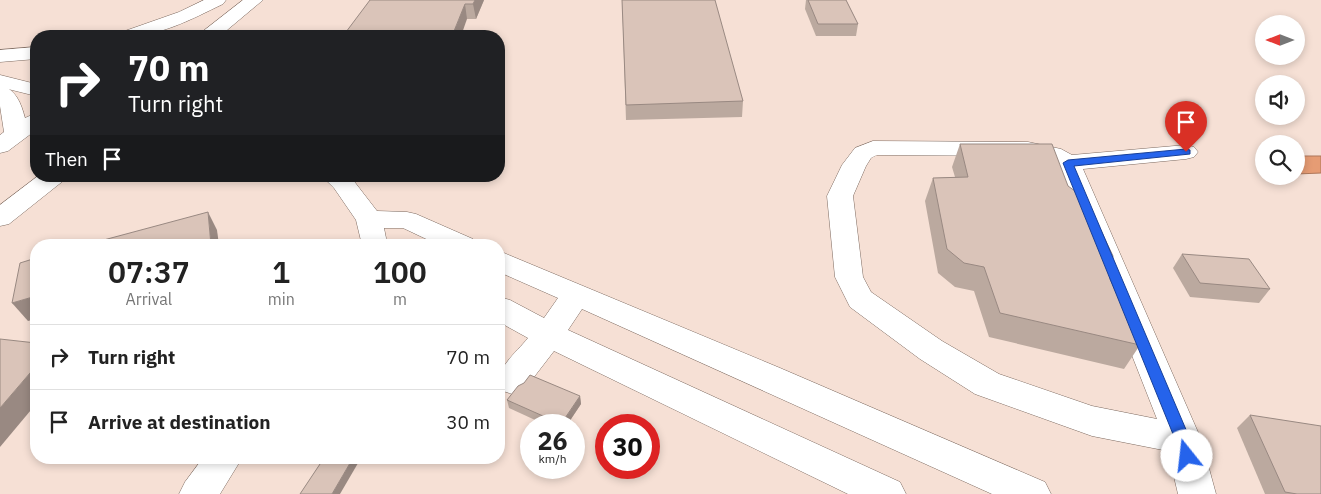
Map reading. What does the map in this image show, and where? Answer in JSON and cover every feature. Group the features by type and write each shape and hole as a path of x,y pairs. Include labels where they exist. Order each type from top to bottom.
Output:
{"street":[{"path":"146,30 185,16 218,0"},
{"path":"167,30 218,0"},
{"path":"216,30 254,0"},
{"path":"0,56 30,54"},
{"path":"0,56 30,58"},
{"path":"0,81 30,88"},
{"path":"0,91 5,94 13,113 8,140"},
{"path":"8,140 30,124"},
{"path":"1182,439 1092,420 987,384 888,321 860,299 849,277 840,196 862,152 873,148 1028,149 1053,154 1068,163 1186,152"},
{"path":"1068,163 1182,439 1197,494"},
{"path":"0,218 46,182"},
{"path":"341,182 374,238 407,220 450,239"},
{"path":"505,264 1032,494"},
{"path":"512,381 549,334 576,295"},
{"path":"505,311 549,334 887,494"},
{"path":"198,494 220,464"}],"shaded area":[{"path":"1305,156 1321,156 1321,173 1305,174"}],"building":[{"path":"370,0 475,0 473,4 465,4 454,30 348,30"},
{"path":"622,0 715,0 743,101 626,105"},
{"path":"808,0 846,0 858,24 818,24"},
{"path":"960,144 1052,144 1068,186 1086,199 1113,256 1110,279 1140,345 1000,313 984,267 964,263 947,249 933,178 968,177"},
{"path":"208,212 210,239 107,239"},
{"path":"1182,254 1249,259 1270,289 1200,283"},
{"path":"30,260 30,298 12,303 20,263"},
{"path":"0,339 30,342 30,373 0,408"},
{"path":"530,375 580,396 568,414 538,414 507,400 518,386 524,383"},
{"path":"1250,415 1321,426 1321,494 1285,492"},
{"path":"320,464 350,464 332,494 300,494"}],"route":[{"path":"1186,152 1068,163 1182,439 1187,456"}]}
